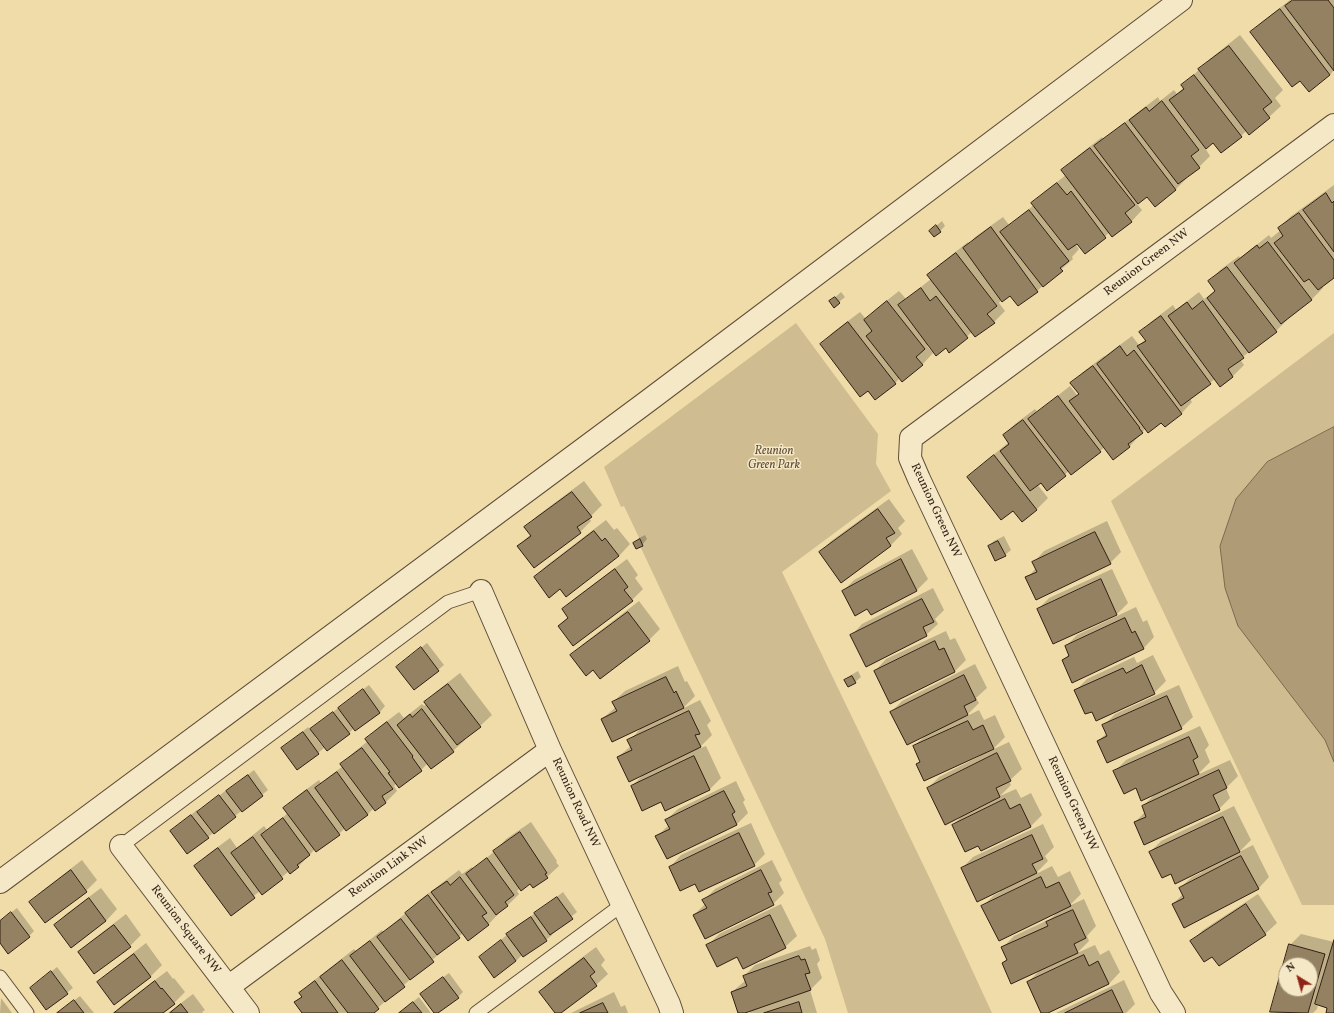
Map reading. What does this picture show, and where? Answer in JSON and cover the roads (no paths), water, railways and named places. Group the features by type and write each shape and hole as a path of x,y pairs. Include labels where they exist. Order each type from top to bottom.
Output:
{"street":[{"path":"0,882 648,401 1181,0"},
{"name":"Reunion Green NW","path":"1174,1013 1161,993 918,478 910,458 911,438 1334,125"},
{"name":"Reunion Road NW","path":"481,591 550,750 623,904 672,1013"},
{"name":"Reunion Link NW","path":"228,987 550,750"},
{"name":"Reunion Square NW","path":"121,846 248,1013"}],"lane":[{"path":"121,846 448,602 481,591"},
{"path":"476,1013 623,904"},
{"path":"0,977 27,1013"}],"park label":[{"name":"Reunion Green Park","path":"774,459"}]}
